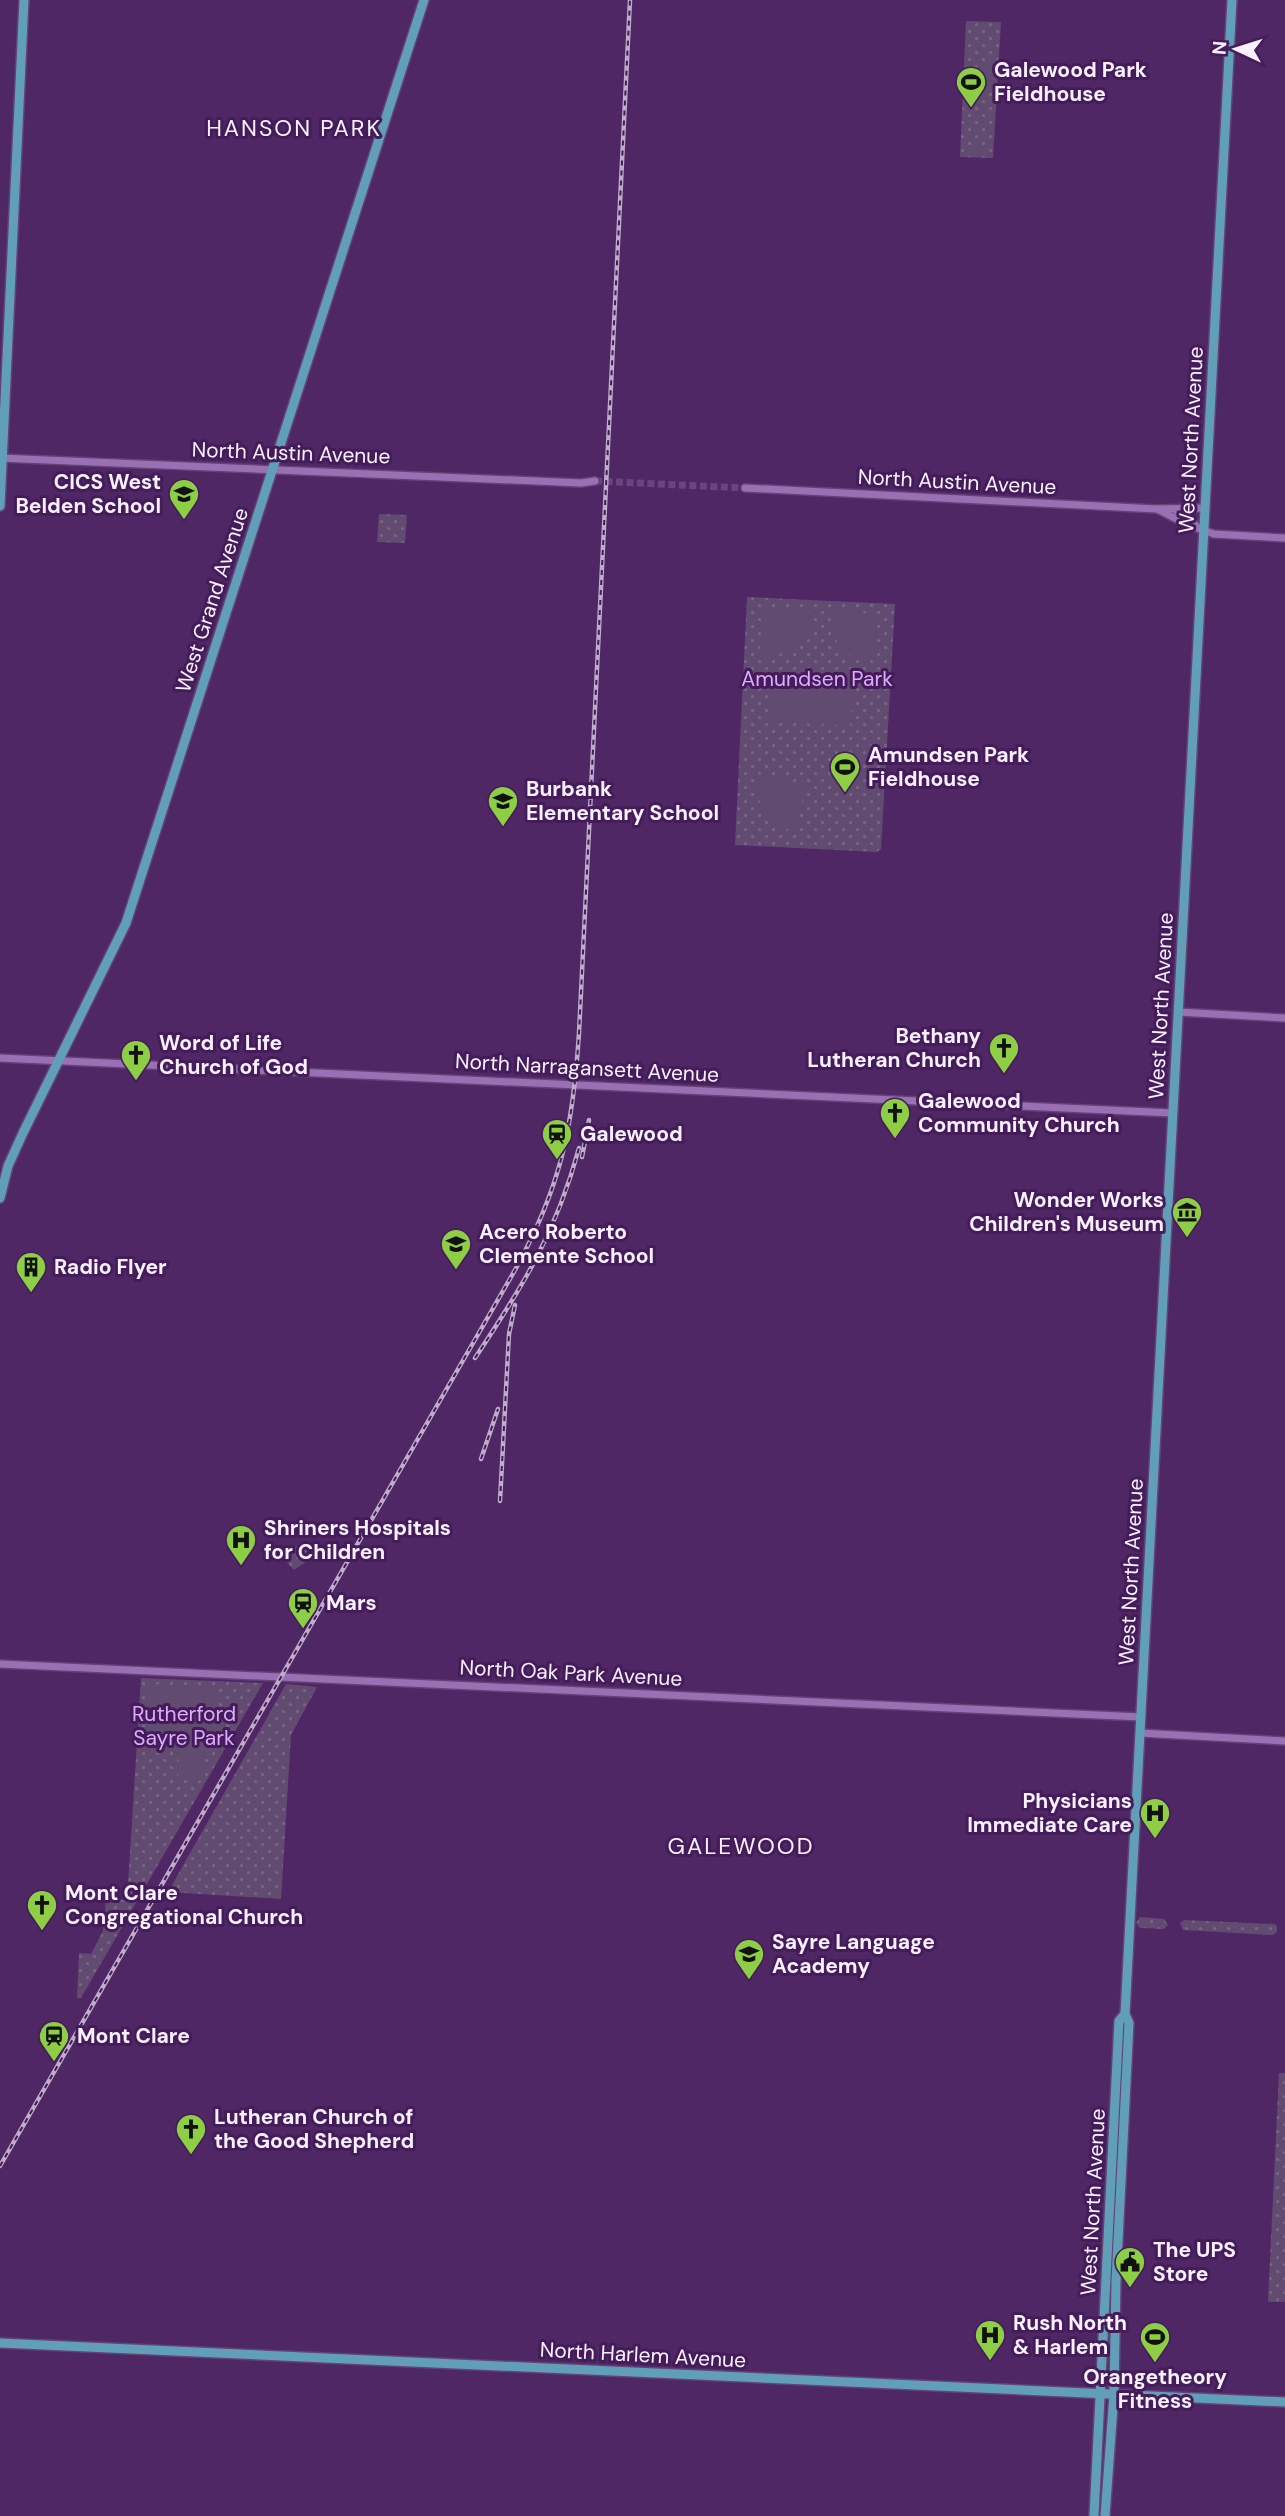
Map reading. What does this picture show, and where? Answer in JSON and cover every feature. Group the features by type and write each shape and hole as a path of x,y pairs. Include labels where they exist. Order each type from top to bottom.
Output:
{"main road":[{"path":"0,506 24,0"},
{"name":"West Grand Avenue","path":"0,1198 8,1166 126,923 424,0"},
{"name":"West North Avenue","path":"1105,2516 1114,2394 1116,2281 1129,2023 1125,2014 1201,529 1205,508 1232,0"},
{"name":"West North Avenue","path":"1094,2516 1119,2021 1125,2014"},
{"name":"North Harlem Avenue","path":"0,2343 1285,2402"}],"street":[{"name":"North Austin Avenue","path":"1,458 594,484"},
{"name":"North Austin Avenue","path":"745,491 1157,509 1205,508"},
{"path":"1171,508 1201,529 1218,535 1285,538"},
{"name":"North Austin Avenue","path":"1157,509 1201,529"},
{"path":"1178,1012 1285,1018"},
{"name":"North Narragansett Avenue","path":"0,1058 1172,1114"},
{"name":"North Oak Park Avenue","path":"0,1664 1141,1717"},
{"path":"1140,1733 1285,1741"}],"green space":[{"path":"966,21 1001,22 993,158 960,157"},
{"path":"986,63 994,66 997,74 994,82 986,85 978,82 975,74 978,66"},
{"path":"971,145 990,145 989,156 971,155"},
{"path":"379,514 407,515 405,543 377,542"},
{"name":"Amundsen Park","path":"747,597 895,604 881,849 877,852 735,845"},
{"path":"831,606 878,618 870,664 844,651 838,644 831,626"},
{"path":"768,608 814,612 808,631 796,646 779,654 759,656 765,610"},
{"path":"771,674 853,678 850,726 769,721"},
{"path":"758,774 803,784 805,787 796,832 770,819 765,812 758,794"},
{"path":"300,1543 312,1553 312,1558 294,1570 283,1558"},
{"name":"Rutherford Sayre Park","path":"141,1678 263,1683 81,1998 77,1998 79,1953 91,1954 103,1931 106,1899 127,1900"},
{"path":"150,1684 219,1687 212,1751 205,1751 204,1781 178,1780 179,1750 153,1748 148,1723"},
{"name":"Rutherford Sayre Park","path":"286,1684 317,1687 291,1735 281,1899 168,1892"},
{"path":"1140,1917 1164,1919 1168,1925 1164,1929 1140,1928 1136,1923"},
{"path":"1184,1920 1274,1924 1277,1926 1277,1932 1273,1935 1183,1930 1180,1923"},
{"path":"1279,2073 1285,2073 1285,2302 1268,2302"}],"tunnel":[{"path":"595,481 745,488"}],"railway":[{"path":"0,2166 515,1270 544,1211 562,1156 573,1098 579,1033 630,0"},
{"path":"582,1157 589,1120"},
{"path":"475,1358 523,1282 549,1233 579,1148"},
{"path":"500,1501 509,1334 515,1305"},
{"path":"481,1459 498,1409"}],"place":[{"name":"Galewood Park Fieldhouse","path":"971,109"},
{"name":"CICS West Belden School","path":"184,521"},
{"name":"Amundsen Park Fieldhouse","path":"845,794"},
{"name":"Burbank Elementary School","path":"503,828"},
{"name":"Bethany Lutheran Church","path":"1004,1075"},
{"name":"Word of Life Church of God","path":"136,1082"},
{"name":"Galewood Community Church","path":"895,1140"},
{"name":"Galewood","path":"557,1161"},
{"name":"Wonder Works Children's Museum","path":"1187,1239"},
{"name":"Acero Roberto Clemente School","path":"456,1271"},
{"name":"Radio Flyer","path":"31,1294"},
{"name":"Shriners Hospitals for Children","path":"241,1567"},
{"name":"Mars","path":"303,1630"},
{"name":"Physicians Immediate Care","path":"1155,1840"},
{"name":"Mont Clare Congregational Church","path":"42,1932"},
{"name":"Sayre Language Academy","path":"749,1981"},
{"name":"Mont Clare","path":"54,2063"},
{"name":"Lutheran Church of the Good Shepherd","path":"191,2156"},
{"name":"The UPS Store","path":"1130,2289"},
{"name":"Rush North & Harlem","path":"990,2362"},
{"name":"Orangetheory Fitness","path":"1155,2364"}],"district":[{"name":"HANSON PARK","path":"294,128"},
{"name":"GALEWOOD","path":"741,1846"}]}
